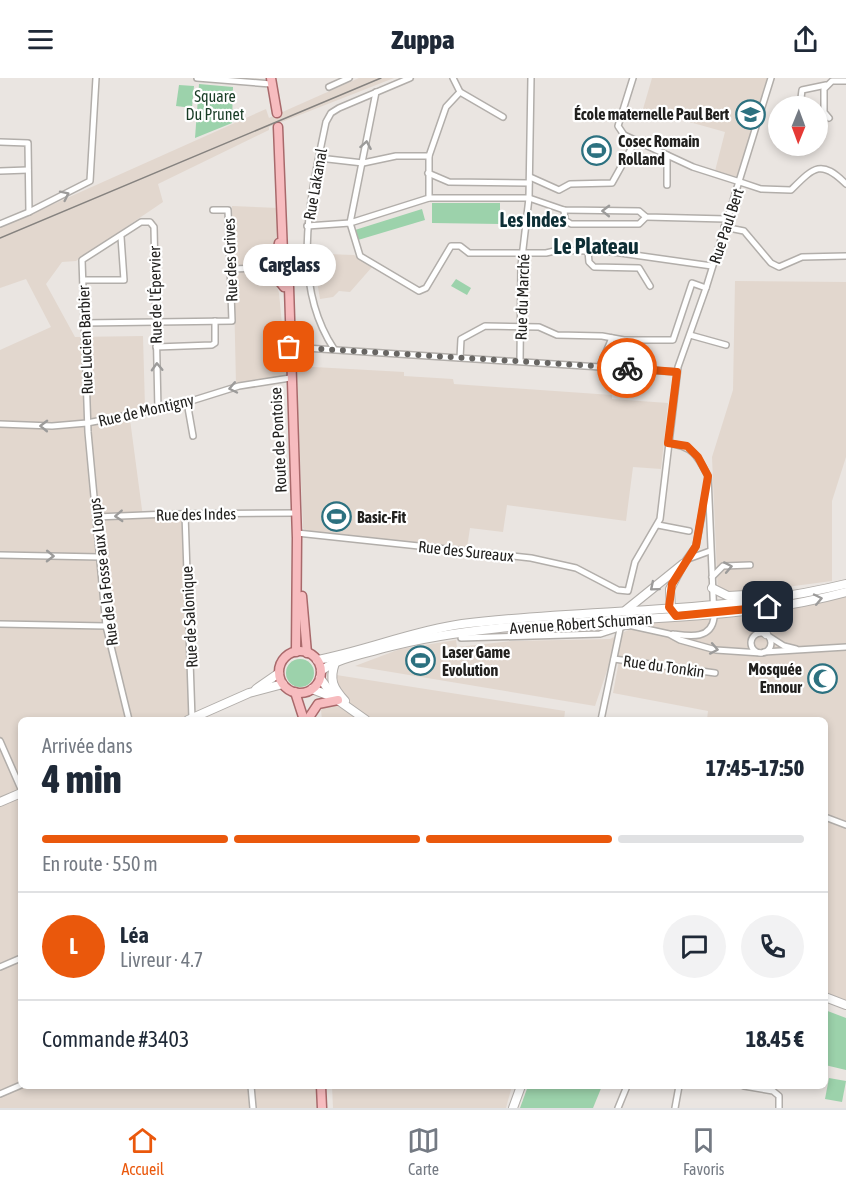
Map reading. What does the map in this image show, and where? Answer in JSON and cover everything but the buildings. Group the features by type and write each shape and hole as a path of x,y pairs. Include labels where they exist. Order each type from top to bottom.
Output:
{"main road":[{"path":"278,127 283,213 280,260 269,268 272,274 281,275"},
{"name":"Route de Pontoise","path":"280,260 287,267 281,275 289,286 290,378 297,513 296,652"},
{"name":"Route de Pontoise","path":"297,535 307,652"},
{"path":"676,616 669,607 670,589 685,562"},
{"path":"626,610 685,562"},
{"name":"Avenue Robert Schuman","path":"320,674 335,663 408,642 537,626 676,616 846,584"},
{"path":"712,588 734,596 810,592"},
{"name":"Avenue Robert Schuman","path":"317,660 406,635 474,623 669,607 750,609 846,592"},
{"path":"742,602 750,609 767,635"},
{"path":"460,636 474,623"},
{"path":"537,626 624,627"},
{"path":"307,717 295,692 283,684 279,673 282,661 296,652 307,652 317,660 320,674 336,699"},
{"path":"335,663 331,679 334,689 354,711"},
{"path":"249,693 279,673"},
{"path":"308,717 311,690 320,674"},
{"path":"195,717 249,693 283,684"},
{"path":"295,692 311,690 336,699 362,717"},
{"path":"309,717 318,704 336,699"},
{"path":"0,802 18,793"},
{"path":"828,998 846,1005"},
{"path":"323,1089 324,1108"},
{"path":"508,1108 515,1089"},
{"path":"513,1108 520,1089"}],"street":[{"path":"0,224 90,181 96,112 96,78"},
{"path":"197,78 273,80"},
{"path":"331,78 329,87 349,78"},
{"path":"410,78 376,92 350,223 360,256 419,291 426,288 451,246 460,246 469,253 523,253 556,250 613,252 712,266"},
{"path":"453,78 460,92 503,117"},
{"name":"Rue du Marché","path":"520,361 523,253 530,180 531,78"},
{"path":"633,78 618,126 619,131 636,140 667,155 761,189 791,190 808,173 822,167 833,171 846,184"},
{"name":"Rue Paul Bert","path":"658,525 677,372 740,182 771,78"},
{"path":"801,96 802,90 823,87 832,81 846,81"},
{"path":"827,84 822,101 824,112 829,118"},
{"name":"Rue Lakanal","path":"334,349 321,327 309,280 307,226 326,122 331,113 339,108 376,92"},
{"path":"429,198 429,156 446,107 460,92"},
{"path":"428,173 449,182 530,180 559,190 570,184 612,183 636,140"},
{"path":"0,142 28,143 29,212"},
{"path":"667,155 667,184"},
{"path":"319,158 363,163 396,156 429,156"},
{"path":"0,171 28,170"},
{"path":"307,226 350,223 429,198 529,198 564,210 639,211 646,217 726,219"},
{"name":"Rue des Grives","path":"83,323 156,324 232,321 228,210 213,210"},
{"path":"564,210 565,219 571,224 639,224 646,217"},
{"name":"Rue de l'Épervier","path":"83,258 121,237 141,222 150,222 154,227 158,410"},
{"path":"724,228 744,231 771,263 779,267 802,257 846,256"},
{"path":"82,280 123,280 121,237"},
{"path":"588,251 589,262 594,267 639,268 650,286"},
{"name":"Rue Lucien Barbier","path":"83,258 87,423"},
{"path":"230,269 269,268"},
{"path":"673,340 692,283 706,288"},
{"path":"156,347 214,344 215,321"},
{"path":"460,357 461,339 479,328 543,328 557,335 673,340 687,343"},
{"path":"690,334 726,345"},
{"path":"600,366 612,338"},
{"path":"289,347 677,372"},
{"name":"Rue de Montigny","path":"0,424 52,426 87,423 158,410 222,390 290,378"},
{"path":"186,402 193,436"},
{"name":"Rue de la Fosse aux Loups","path":"87,423 106,626 128,717"},
{"path":"460,636 600,634 624,627 690,637 704,634 713,625 708,476 698,457 687,446 668,443"},
{"path":"685,562 700,530 708,476"},
{"name":"Rue des Indes","path":"96,518 297,513"},
{"name":"Rue de Salonique","path":"185,514 191,717"},
{"path":"658,525 689,531"},
{"name":"Rue des Sureaux","path":"297,535 531,558 576,568 618,590 628,591 635,562 658,525"},
{"path":"685,562 710,551"},
{"path":"0,555 100,557"},
{"path":"711,578 723,566 750,564"},
{"path":"0,624 106,626"},
{"path":"602,717 614,659 624,627"},
{"path":"763,653 753,649 752,639 759,633 767,635 784,646 804,650"},
{"path":"669,634 680,640 716,650 763,653 846,647"},
{"path":"763,653 771,645 767,635"},
{"name":"Rue du Tonkin","path":"614,659 715,673"},
{"path":"0,741 18,784"},
{"path":"828,818 846,825"},
{"path":"0,967 18,959"},
{"path":"0,1094 18,1086"},
{"path":"251,1089 253,1108"},
{"path":"618,1108 626,1089"},
{"path":"675,1108 679,1089"},
{"path":"761,1089 773,1091 779,1096 779,1108"}],"shaded area":[{"path":"359,78 394,78 269,127 269,130 158,184 163,202 76,261 62,262 46,284 75,337 143,336 145,408 129,412 143,517 182,515 193,717 18,717 18,1089 317,1089 318,1108 0,1108 0,350 51,327 26,279 0,288 0,228 266,109 269,118"},
{"path":"652,78 767,78 738,177 715,171 725,132 643,109"},
{"path":"232,206 279,208 275,255 267,262 267,273 276,283 279,293 287,377 236,384"},
{"path":"326,254 354,255 372,267 350,292 339,291 333,297 320,299 314,263"},
{"path":"735,281 846,282 846,457 832,501 832,581 718,596 712,457 733,390"},
{"path":"296,366 404,372 404,376 453,379 454,384 612,395 612,399 668,403 661,469 633,467 626,521 507,505 503,532 470,528 467,548 306,531 303,528"},
{"path":"846,595 846,1000 828,993 828,717 707,717 708,711 613,693 619,661 705,669 612,656 595,706 355,666 400,649 456,640 457,647 512,641 610,639 642,623 751,616"},
{"path":"330,674 565,711 564,717 322,717 321,710"},
{"path":"332,1089 511,1089 506,1108 333,1108"}],"green space":[{"name":"Square Du Prunet","path":"199,84 233,87 232,123 195,138"},
{"path":"179,85 194,86 192,108 176,106"},
{"path":"432,203 500,203 500,224 432,223"},
{"path":"422,209 425,220 358,240 355,230"},
{"path":"456,279 471,288 467,295 451,286"},
{"path":"300,659 310,663 314,673 310,683 300,687 290,683 286,673 290,663"},
{"path":"828,1011 846,1018 846,1070 828,1066"},
{"path":"829,1078 846,1081 842,1102 825,1099"},
{"path":"527,1089 601,1089 593,1108 520,1108"}],"railway":[{"path":"0,238 381,78"}],"way so far":[{"path":"289,347 627,368"}],"place":[{"name":"École maternelle Paul Bert","path":"750,114"},
{"name":"Cosec Romain Rolland","path":"597,150"},
{"name":"Carglass","path":"289,347"},
{"name":"Basic-Fit","path":"336,517"},
{"name":"Laser Game Evolution","path":"421,661"},
{"name":"Mosquée Ennour","path":"823,678"}],"district":[{"name":"Les Indes","path":"533,220"},
{"name":"Le Plateau","path":"596,246"}],"route":[{"path":"627,368 677,372 668,443 687,446 698,457 708,476 696,546 682,564 672,584 669,607 676,616 768,607"}]}
